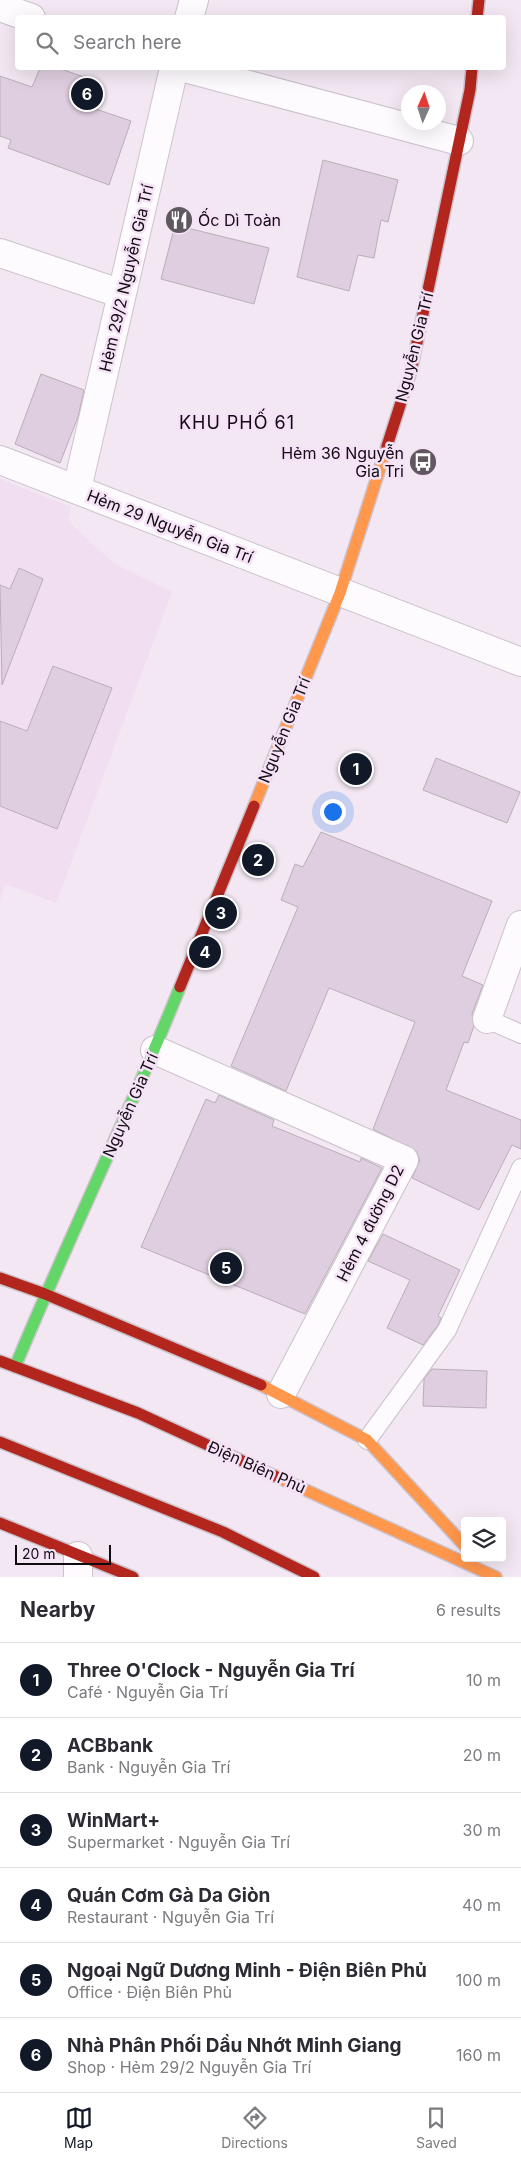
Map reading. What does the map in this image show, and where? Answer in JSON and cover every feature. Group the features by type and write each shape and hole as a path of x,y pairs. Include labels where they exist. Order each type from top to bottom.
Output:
{"main road":[{"path":"477,15 479,0"},
{"name":"Nguyễn Gia Trí","path":"15,1367 45,1294 155,1050 340,592 411,371 470,90 472,70"},
{"path":"0,1278 45,1294 281,1394 368,1440 461,1542"},
{"name":"Điện Biên Phủ","path":"0,1361 138,1413 493,1576"},
{"path":"0,1442 223,1532 314,1577"},
{"path":"0,1523 78,1566 133,1577"},
{"name":"Điện Biên Phủ","path":"480,1562 493,1576"}],"street":[{"path":"190,15 194,0"},
{"path":"0,7 23,15"},
{"name":"Hẻm 29/2 Nguyễn Gia Trí","path":"77,489 174,70"},
{"path":"193,70 459,141"},
{"path":"0,253 122,294"},
{"name":"Hẻm 29 Nguyễn Gia Trí","path":"0,460 521,662"},
{"path":"487,1019 521,925"},
{"name":"Hẻm 4 đường D2","path":"155,1050 404,1160 281,1394"}],"lane":[{"path":"487,1019 521,1034"},
{"path":"368,1440 447,1330 521,1168"}],"shaded area":[{"path":"0,479 71,507 68,521 113,563 172,592 56,903 5,884 0,900"}],"building":[{"path":"39,70 64,70 84,77 75,102 131,121 109,185 8,148 11,140 0,136 0,76 32,87"},
{"path":"323,160 398,180 388,222 381,220 374,258 358,255 349,291 297,277"},
{"path":"175,225 269,248 254,304 161,279"},
{"path":"41,374 84,390 78,417 60,463 15,444"},
{"path":"19,568 43,579 2,685 0,585 10,589"},
{"path":"53,666 112,688 57,829 0,806 0,721 27,731"},
{"path":"436,758 520,792 507,823 423,790"},
{"path":"321,832 492,901 462,976 483,985 472,1014 474,1026 468,1043 464,1042 446,1090 521,1120 521,1149 512,1145 479,1210 412,1178 420,1160 416,1151 373,1129 415,1022 329,988 286,1091 231,1066 298,907 281,900 295,864 303,867"},
{"path":"219,1095 274,1120 272,1126 360,1162 361,1158 382,1168 305,1314 141,1247 206,1099 215,1103"},
{"path":"383,1234 460,1270 438,1316 441,1318 438,1325 423,1345 387,1328 410,1280 368,1261"},
{"path":"432,1369 487,1371 486,1408 423,1406 424,1379"}],"traffic: fast":[{"path":"15,1367 180,987"}],"traffic: slow":[{"path":"254,806 340,593 387,446"},
{"path":"261,1385 367,1440 461,1542"},
{"path":"275,1476 496,1577"}],"traffic: jam":[{"path":"477,15 479,0"},
{"path":"387,446 411,371 470,90 472,70"},
{"path":"180,987 254,806"},
{"path":"0,1278 45,1294 261,1385"},
{"path":"0,1361 138,1413 275,1476"},
{"path":"0,1442 223,1532 314,1577"},
{"path":"0,1523 133,1577"}],"place":[{"name":"Nhà Phân Phối Dầu Nhớt Minh Giang","path":"87,94"},
{"name":"Ốc Dì Toàn","path":"179,220"},
{"name":"Hẻm 36 Nguyễn Gia Tri","path":"423,462"},
{"name":"Three O'Clock - Nguyễn Gia Trí","path":"356,769"},
{"name":"ACBbank","path":"258,860"},
{"name":"WinMart+","path":"221,913"},
{"name":"Quán Cơm Gà Da Giòn","path":"205,952"},
{"name":"Ngoại Ngữ Dương Minh - Điện Biên Phủ","path":"226,1268"}],"district":[{"name":"KHU PHỐ 61","path":"237,423"}]}
